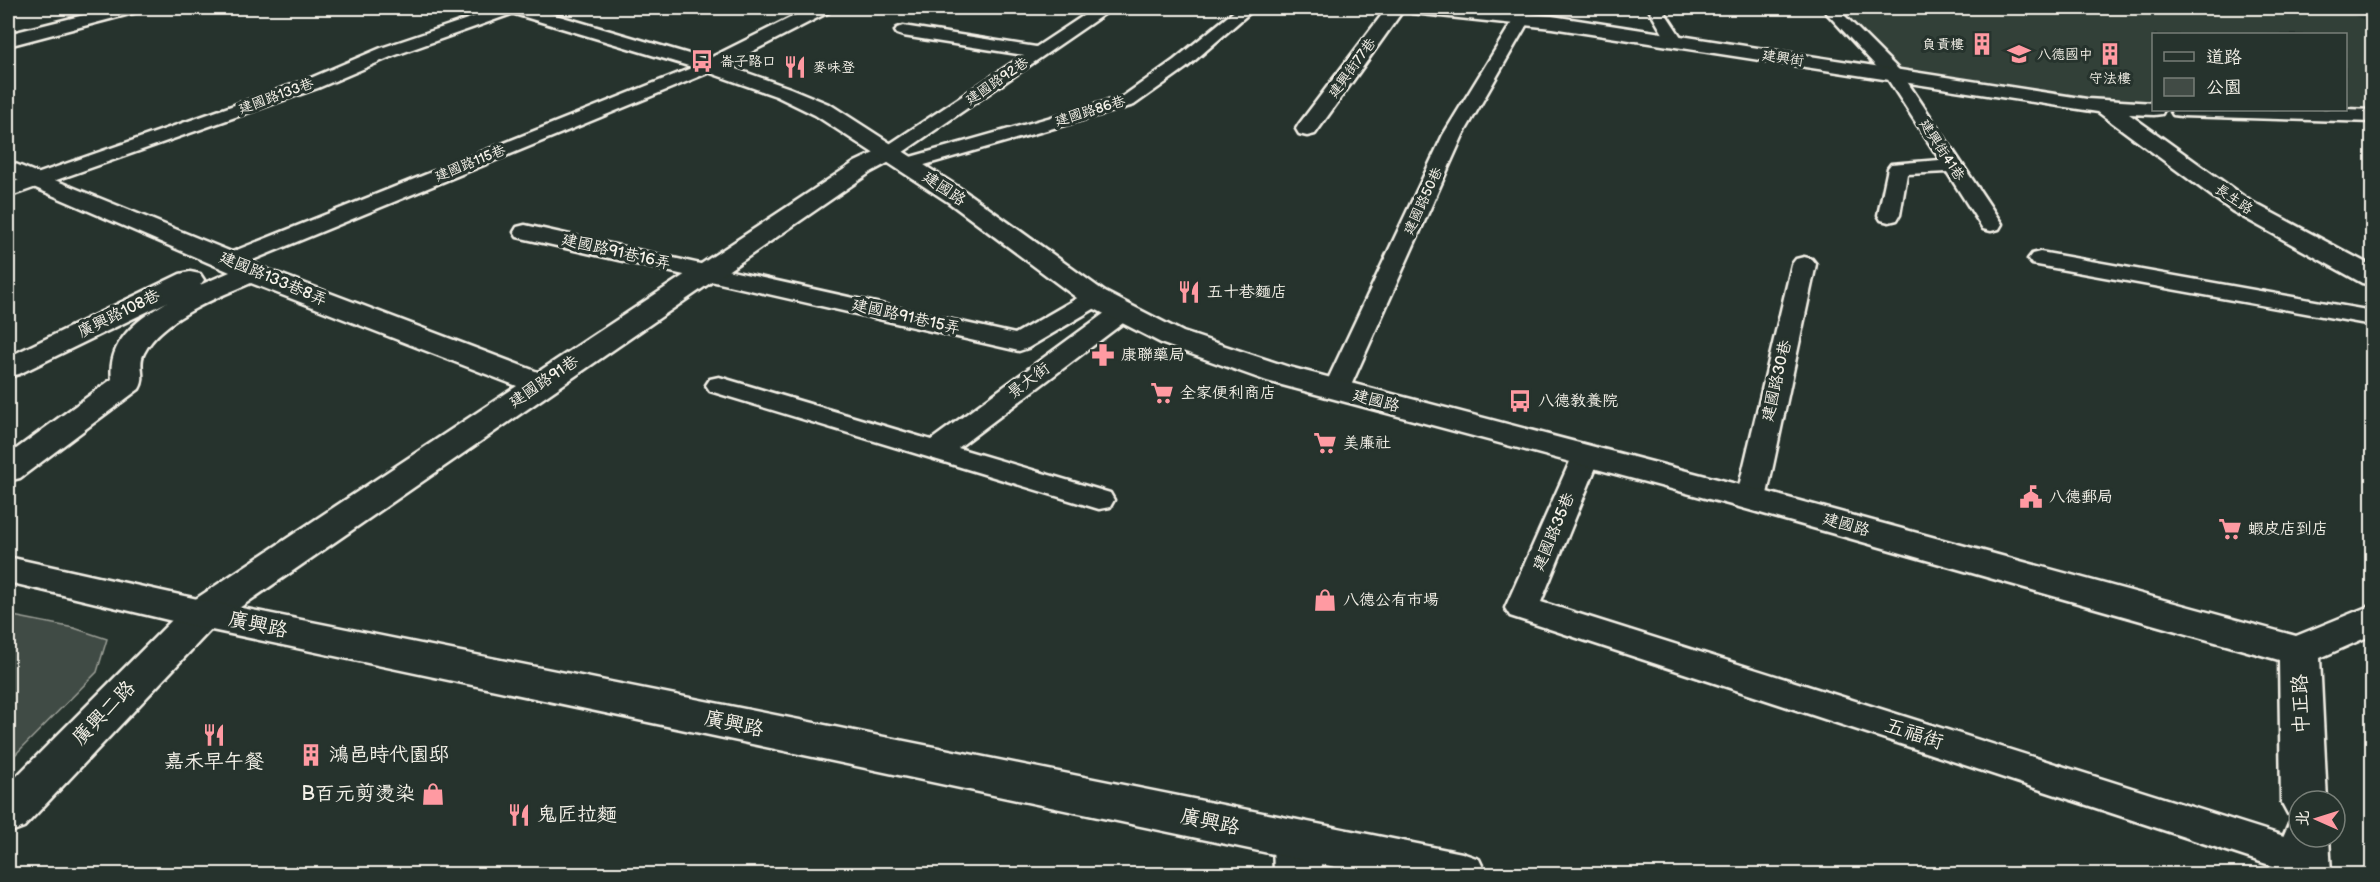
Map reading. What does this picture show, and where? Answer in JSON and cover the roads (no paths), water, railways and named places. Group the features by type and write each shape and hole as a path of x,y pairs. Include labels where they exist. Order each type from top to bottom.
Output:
{"street":[{"path":"8,40 131,8"},
{"name":"建國路","path":"514,8 709,66 783,92 823,110 1050,263 1095,298 1173,338 1278,374 1750,499 2299,651"},
{"path":"709,66 823,8"},
{"name":"建興街77巷","path":"1307,129 1396,8"},
{"name":"建興街","path":"1414,8 1522,19 1675,40 2105,107 2152,109"},
{"name":"長生路","path":"2105,107 2241,206 2373,277"},
{"path":"2213,111 2372,116"},
{"name":"建國路91巷","path":"202,614 864,167 898,159"},
{"name":"建國路133巷8弄","path":"8,168 241,267 540,384"},
{"path":"8,471 128,382 126,356 144,331 241,267"},
{"name":"廣興路108巷","path":"8,368 241,267"},
{"name":"廣興路","path":"8,570 1297,857 1462,874"},
{"name":"廣興二路","path":"8,814 202,614"},
{"name":"中正路","path":"2304,789 2299,651 2373,619"}],"lane":[{"name":"建國路133巷","path":"8,191 312,84 387,52 514,8"},
{"name":"建國路92巷","path":"898,159 1039,52 1105,8"},
{"name":"建國路86巷","path":"898,159 1128,101 1180,64 1247,8"},
{"path":"1655,8 1675,40"},
{"name":"建興街41巷","path":"1829,8 1894,75 1991,224"},
{"name":"建國路50巷","path":"1336,390 1453,135 1522,19"},
{"path":"903,31 1039,52"},
{"name":"建國路115巷","path":"241,267 709,66"},
{"path":"1889,215 1898,168 1953,166"},
{"name":"建國路91巷16弄","path":"525,232 706,272"},
{"path":"2040,259 2373,318"},
{"name":"建國路30巷","path":"1750,499 1804,264"},
{"name":"建國路91巷15弄","path":"706,272 1019,343 1095,298"},
{"name":"景大街","path":"935,451 1122,312"},
{"path":"719,385 1099,500"},
{"name":"建國路35巷","path":"1522,608 1586,457"},
{"name":"五福街","path":"1522,608 2306,857"}],"place":[{"name":"負責樓","path":"1982,44"},
{"name":"八德國中","path":"2019,54"},
{"name":"守法樓","path":"2110,54"},
{"name":"崙子路口","path":"702,61"},
{"name":"麥味登","path":"795,67"},
{"name":"五十巷麵店","path":"1189,292"},
{"name":"康聯藥局","path":"1103,355"},
{"name":"全家便利商店","path":"1162,393"},
{"name":"八德教養院","path":"1520,401"},
{"name":"美廉社","path":"1325,443"},
{"name":"八德郵局","path":"2031,497"},
{"name":"蝦皮店到店","path":"2230,529"},
{"name":"八德公有市場","path":"1325,600"},
{"name":"嘉禾早午餐","path":"214,735"},
{"name":"鴻邑時代園邸","path":"311,755"},
{"name":"B百元剪燙染","path":"433,794"},
{"name":"鬼匠拉麵","path":"519,815"}]}
